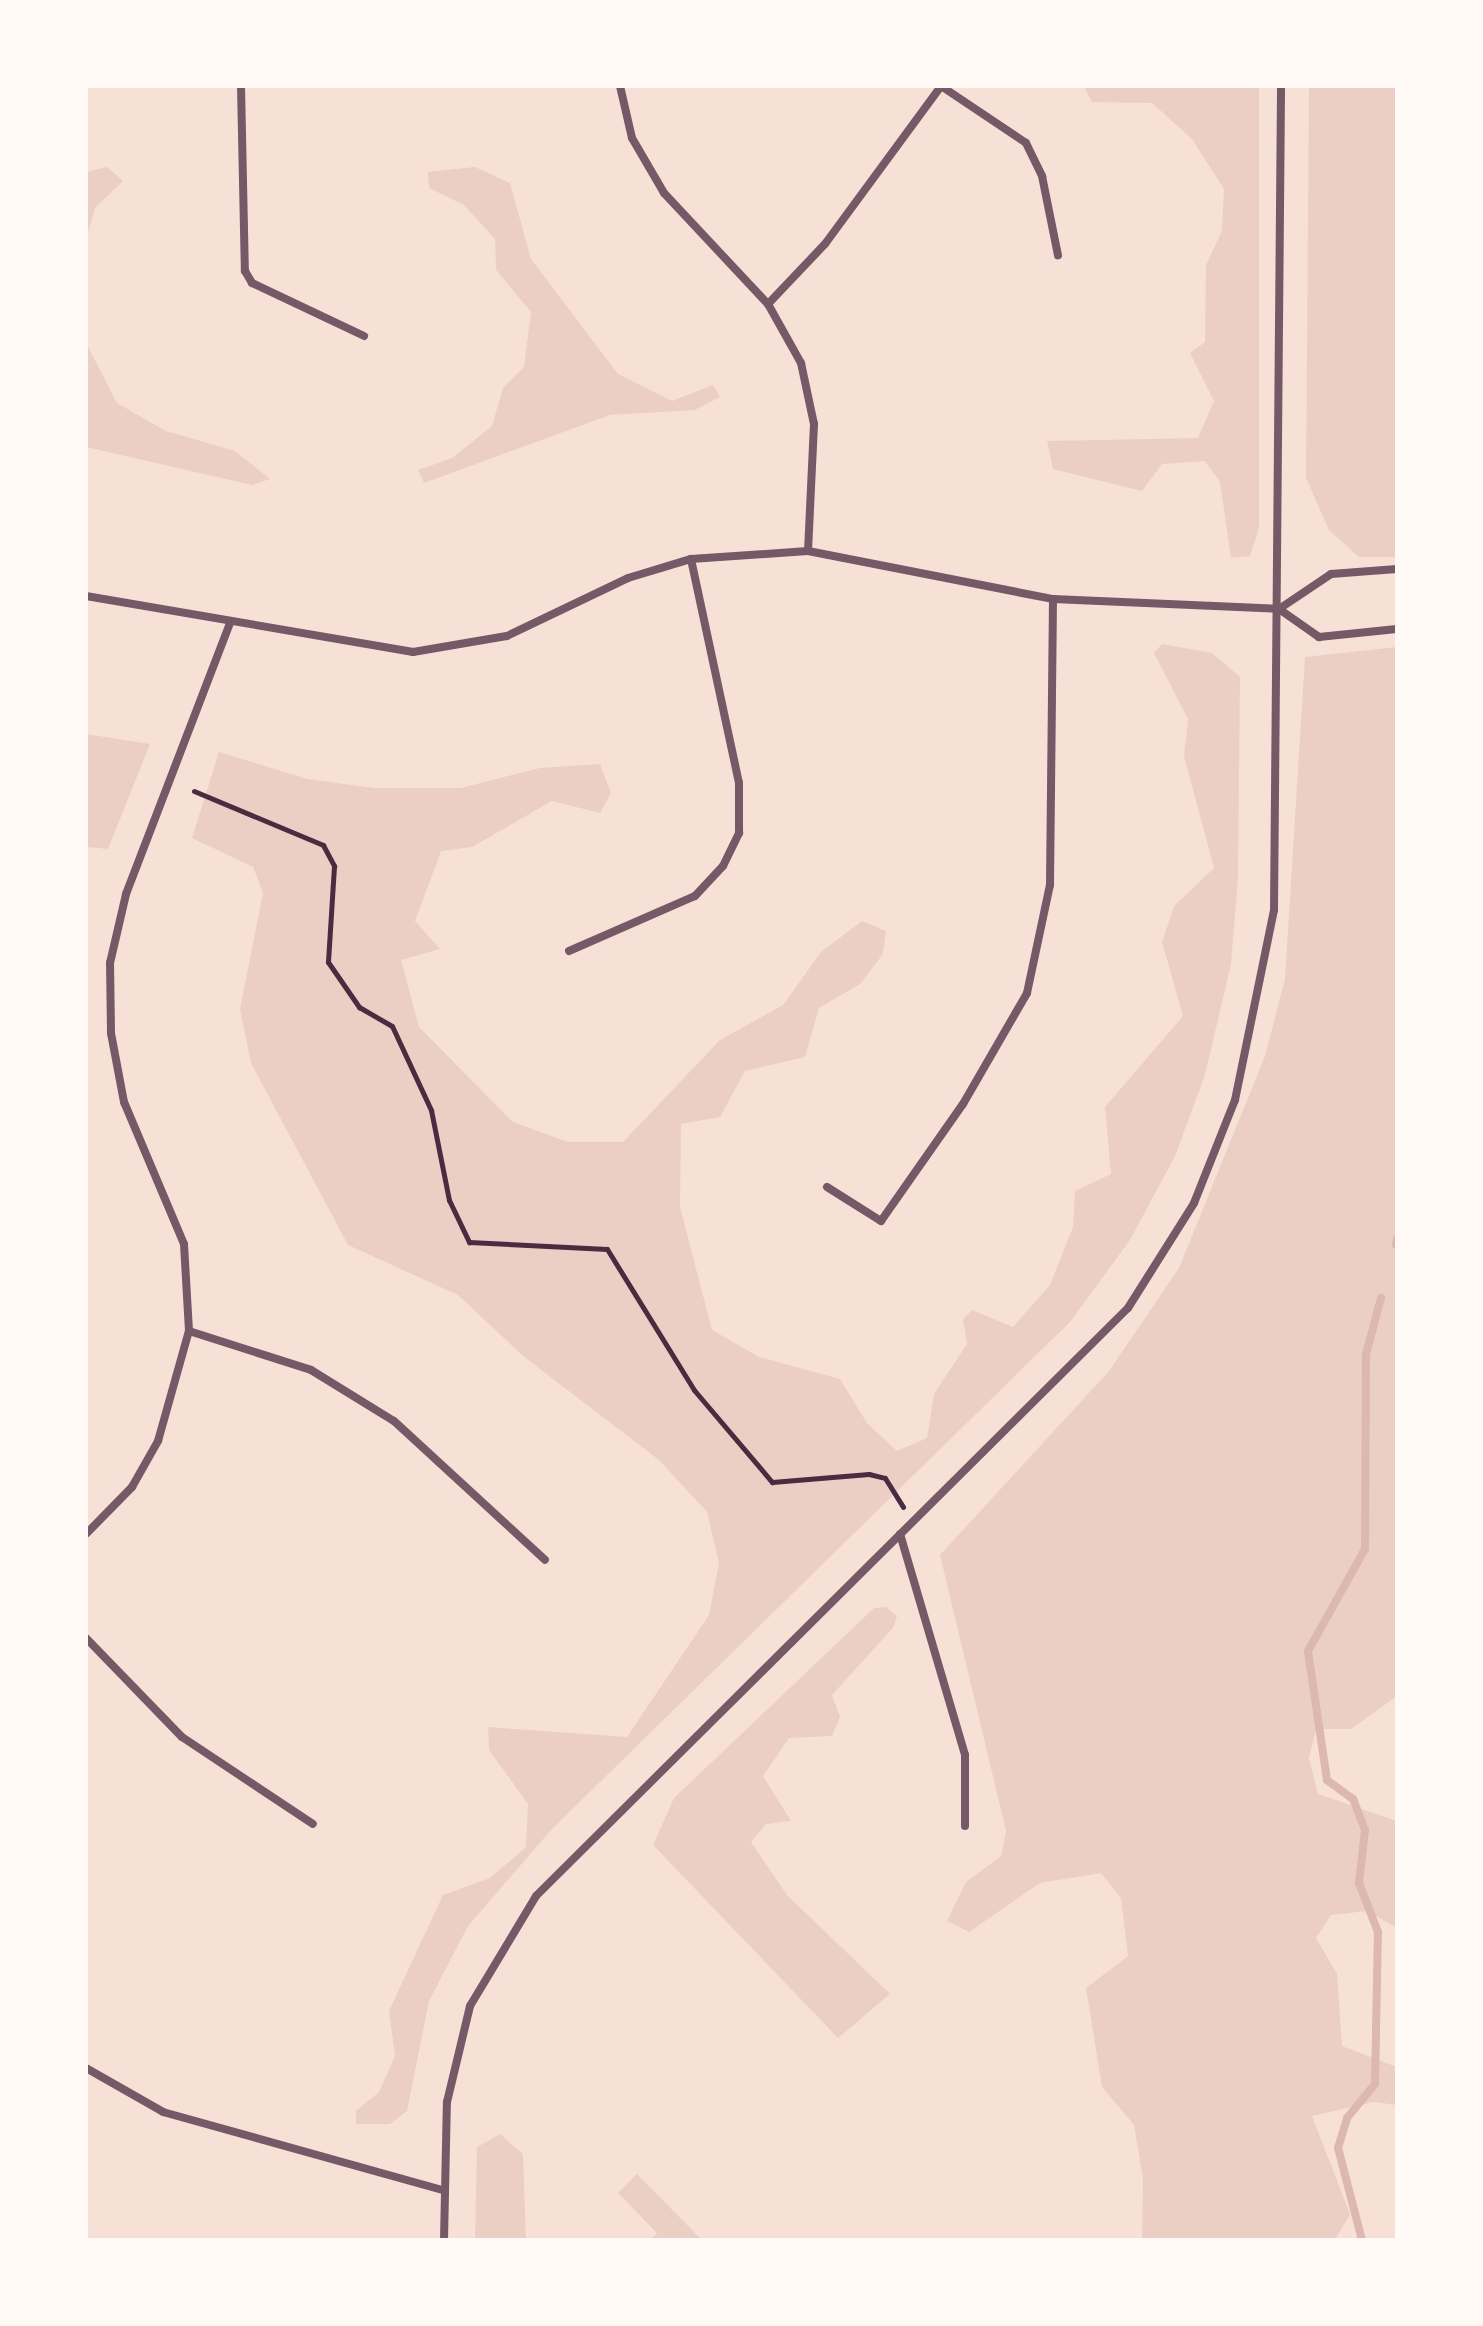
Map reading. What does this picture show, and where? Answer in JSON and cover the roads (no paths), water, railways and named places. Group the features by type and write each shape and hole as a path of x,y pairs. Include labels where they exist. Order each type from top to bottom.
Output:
{"street":[{"path":"241,86 245,271 252,283 364,336"},
{"path":"620,86 632,138 664,193 768,304 801,363 814,424 808,551"},
{"path":"768,304 825,244 941,86 1026,143 1042,176 1058,255"},
{"path":"444,2240 447,2102 470,2006 536,1896 1128,1308 1194,1203 1235,1100 1274,910 1279,609 1281,86"},
{"path":"86,596 231,621 372,651 456,648 507,636 628,578 691,559 808,551 1053,599 1279,609 1319,637 1397,629"},
{"path":"569,951 695,896 723,866 739,833 739,783 691,559"},
{"path":"1279,609 1331,574 1397,569"},
{"path":"827,1187 881,1221 963,1104 1027,993 1050,885 1053,599"},
{"path":"86,1534 132,1487 158,1441 189,1331 184,1244 124,1102 111,1033 110,963 126,894 231,621"},
{"path":"189,1331 311,1370 394,1421 545,1560"},
{"path":"900,1534 965,1755 965,1826"},
{"path":"86,1638 182,1737 313,1824"},
{"path":"86,2068 163,2112 443,2190"}],"waterway":[{"path":"1396,1245 1397,1239"},
{"path":"1362,2240 1338,2148 1347,2118 1375,2084 1378,1932 1359,1883 1365,1830 1353,1799 1327,1780 1308,1651 1365,1549 1366,1354 1381,1298"}]}
